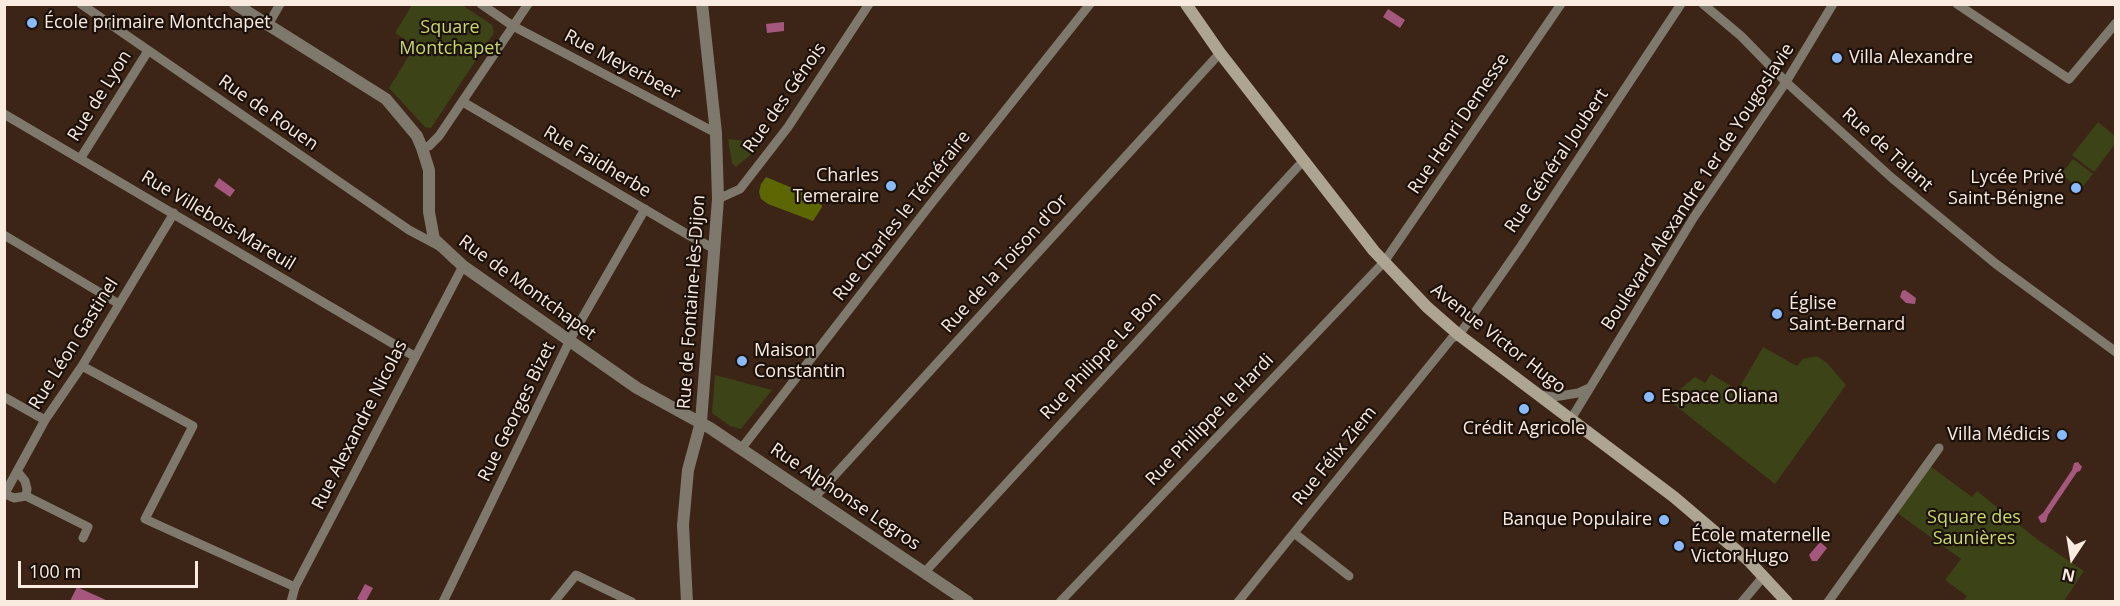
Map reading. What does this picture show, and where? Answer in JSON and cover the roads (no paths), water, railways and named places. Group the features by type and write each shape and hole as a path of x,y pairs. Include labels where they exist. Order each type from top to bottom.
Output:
{"main road":[{"name":"Avenue Victor Hugo","path":"1186,4 1220,53 1384,262 1427,307 1459,335 1674,497 1748,560 1787,602"}],"street":[{"name":"Rue de Rouen","path":"81,4 409,230 439,246"},
{"name":"Rue de Montchapet","path":"235,4 386,99 417,136 422,148 429,170 429,212 432,231 439,246 463,266 637,388 701,422"},
{"path":"268,25 280,4"},
{"name":"Rue Meyerbeer","path":"482,4 513,26 716,133"},
{"path":"422,148 435,142 528,4"},
{"name":"Rue de Fontaine-lès-Dijon","path":"687,602 683,525 688,470 701,422 718,200 716,133 702,4"},
{"name":"Rue des Génois","path":"718,200 740,189 788,127 869,4"},
{"name":"Rue Charles le Téméraire","path":"741,449 1090,4"},
{"name":"Rue Henri Demesse","path":"1384,262 1561,4"},
{"name":"Rue Général Joubert","path":"1459,335 1521,246 1681,4"},
{"name":"Rue de Talant","path":"1703,4 1741,36 1786,82 1892,178 1975,248 2115,352"},
{"name":"Boulevard Alexandre 1er de Yougoslavie","path":"1571,419 1694,218 1786,82 1833,4"},
{"path":"1957,4 2069,80 2115,23"},
{"name":"Rue de Lyon","path":"80,159 148,51"},
{"name":"Rue de la Toison d'Or","path":"814,498 1220,53"},
{"name":"Rue Faidherbe","path":"463,102 709,246 715,247"},
{"name":"Rue Villebois-Mareuil","path":"4,114 414,356"},
{"name":"Rue Philippe Le Bon","path":"924,573 1303,160"},
{"name":"Rue Georges Bizet","path":"443,602 569,342 645,209"},
{"name":"Rue Léon Gastinel","path":"5,494 45,420 82,366 174,213"},
{"path":"4,236 119,304"},
{"name":"Rue Philippe le Hardi","path":"1060,602 1384,262"},
{"name":"Rue Alexandre Nicolas","path":"291,602 295,587 463,266"},
{"name":"Rue Félix Ziem","path":"1238,602 1452,338 1459,335"},
{"path":"82,366 193,426 145,519 295,587"},
{"path":"1540,395 1552,397 1566,395 1591,387"},
{"path":"4,397 45,420"},
{"name":"Rue Alphonse Legros","path":"701,422 968,602"},
{"path":"1828,602 1939,448"},
{"path":"17,471 27,489 26,496"},
{"path":"5,494 14,498 26,496 88,527 83,538"},
{"path":"1294,533 1349,576"},
{"path":"554,602 576,575 633,602"},
{"path":"1742,602 1763,577"}],"place":[{"name":"École primaire Montchapet","path":"32,23"},
{"name":"Villa Alexandre","path":"1837,58"},
{"name":"Charles Temeraire","path":"891,186"},
{"name":"Lycée Privé Saint-Bénigne","path":"2076,188"},
{"name":"Église Saint-Bernard","path":"1777,314"},
{"name":"Maison Constantin","path":"742,361"},
{"name":"Espace Oliana","path":"1649,397"},
{"name":"Crédit Agricole","path":"1524,409"},
{"name":"Villa Médicis","path":"2062,435"},
{"name":"Banque Populaire","path":"1664,520"},
{"name":"École maternelle Victor Hugo","path":"1679,546"}],"park label":[{"name":"Square Montchapet","path":"450,38"},
{"name":"Square des Saunières","path":"1974,528"}]}
